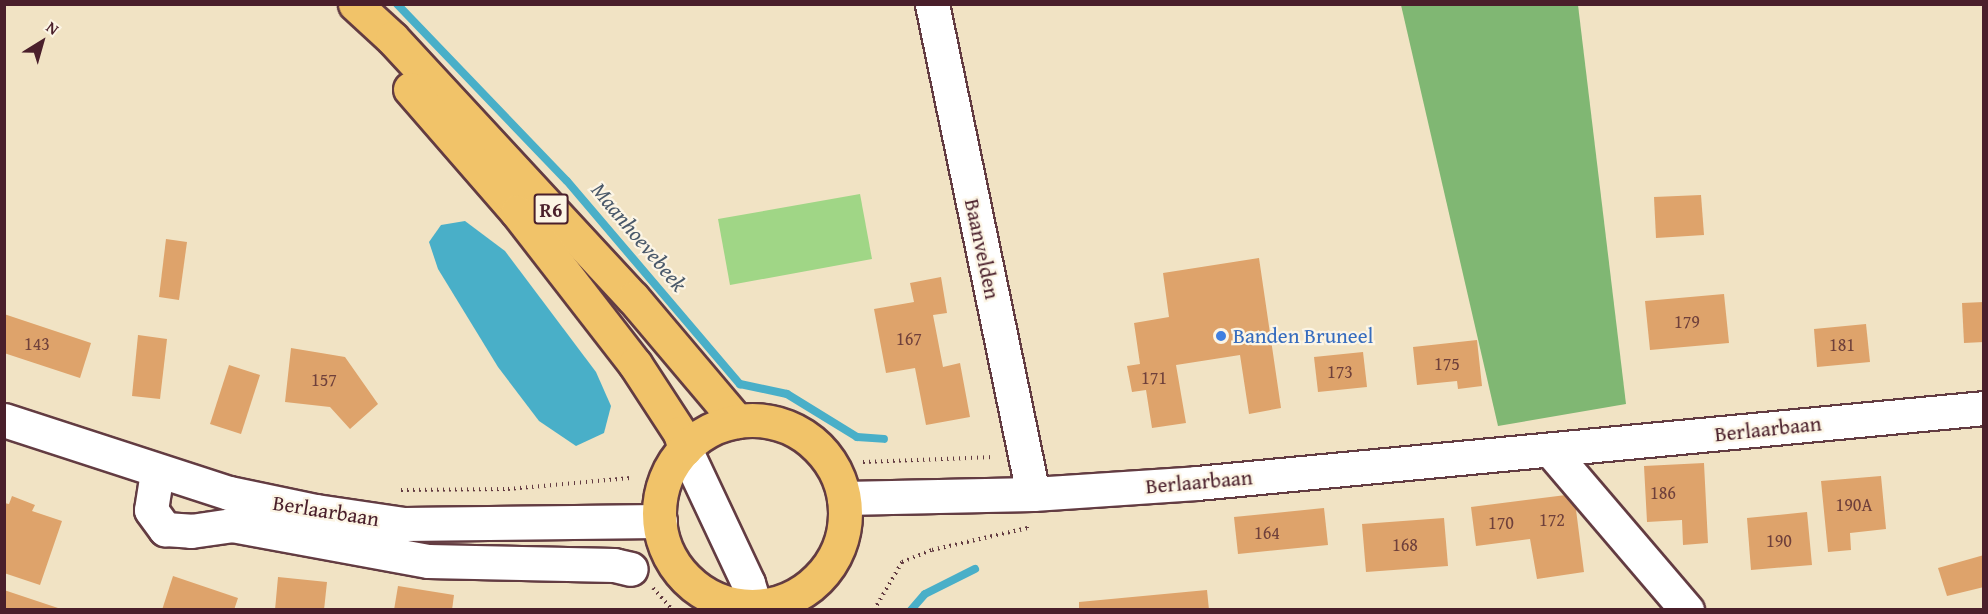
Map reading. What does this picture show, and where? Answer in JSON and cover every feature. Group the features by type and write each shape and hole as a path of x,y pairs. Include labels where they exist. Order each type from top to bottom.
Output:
{"main road":[{"name":"R6","path":"340,4 517,212 634,363 680,433 685,449"},
{"name":"R6","path":"355,4 393,38 633,298 737,421"},
{"path":"737,421 774,423 806,438 831,464 844,498 845,523 839,547 815,598 764,607 732,604 690,582 670,554 660,521 662,490 685,449 717,427 737,421"}],"street":[{"name":"Baanvelden","path":"932,4 1033,494"},
{"name":"Berlaarbaan","path":"844,498 1033,494 1552,452 1983,408"},
{"name":"Berlaarbaan","path":"4,420 157,472 273,503 404,524 660,521"},
{"path":"685,449 748,583 764,607"},
{"path":"1552,452 1687,609"},
{"path":"157,472 151,510 165,529 190,531 232,525 429,561 614,565 631,569"}],"path":[{"path":"392,489 508,489 631,478"},
{"path":"874,609 902,562 932,550 1027,528 1033,494"}],"green space":[{"path":"1401,5 1578,5 1626,404 1498,426"},
{"path":"860,194 872,259 730,285 718,219"}],"water":[{"path":"465,221 505,251 596,372 611,406 604,433 576,446 539,421 498,367 438,269 429,242 441,225"}],"building":[{"path":"1701,195 1704,235 1656,238 1654,197"},
{"path":"166,239 187,242 179,300 159,297"},
{"name":"Banden Bruneel","path":"1259,258 1281,408 1249,414 1240,355 1176,365 1186,423 1152,428 1146,390 1132,392 1127,366 1140,364 1134,323 1169,317 1163,273"},
{"path":"941,277 947,313 933,315 943,367 960,363 970,417 926,425 915,368 886,373 874,309 914,302 910,283"},
{"path":"1724,294 1729,343 1650,350 1645,301"},
{"path":"1984,302 1984,342 1964,343 1962,303"},
{"path":"4,314 91,343 80,378 4,353"},
{"path":"1866,324 1870,362 1817,367 1814,329"},
{"path":"138,335 167,339 160,399 132,396"},
{"path":"1477,340 1482,386 1458,389 1457,381 1417,385 1413,347"},
{"path":"291,348 345,357 378,404 350,429 330,407 285,402"},
{"path":"1363,352 1367,387 1318,392 1314,357"},
{"path":"229,365 260,375 241,434 210,424"},
{"path":"1704,463 1708,543 1683,545 1682,520 1647,522 1644,466"},
{"path":"1881,476 1886,529 1850,533 1851,550 1828,552 1821,481"},
{"path":"1574,494 1584,572 1537,579 1530,539 1476,546 1471,507"},
{"path":"12,496 35,505 32,511 62,521 40,585 4,573 4,503 9,504"},
{"path":"1324,508 1328,545 1238,554 1234,517"},
{"path":"1807,512 1812,565 1751,570 1747,518"},
{"path":"1444,518 1448,566 1366,572 1362,524"},
{"path":"1984,555 1984,587 1947,596 1938,568"},
{"path":"173,576 238,598 234,610 162,610"},
{"path":"278,577 327,582 324,610 275,610"},
{"path":"398,586 454,595 452,610 394,610"},
{"path":"4,590 61,609 61,610 4,610"},
{"path":"1207,590 1209,610 1079,610 1079,602"}],"waterway":[{"name":"Maanhoevebeek","path":"397,4 567,181 740,384 787,394 857,437 884,439"},
{"name":"Maanhoevebeek","path":"911,610 925,594 975,569"}],"place":[{"name":"Banden Bruneel","path":"1221,336"}]}
